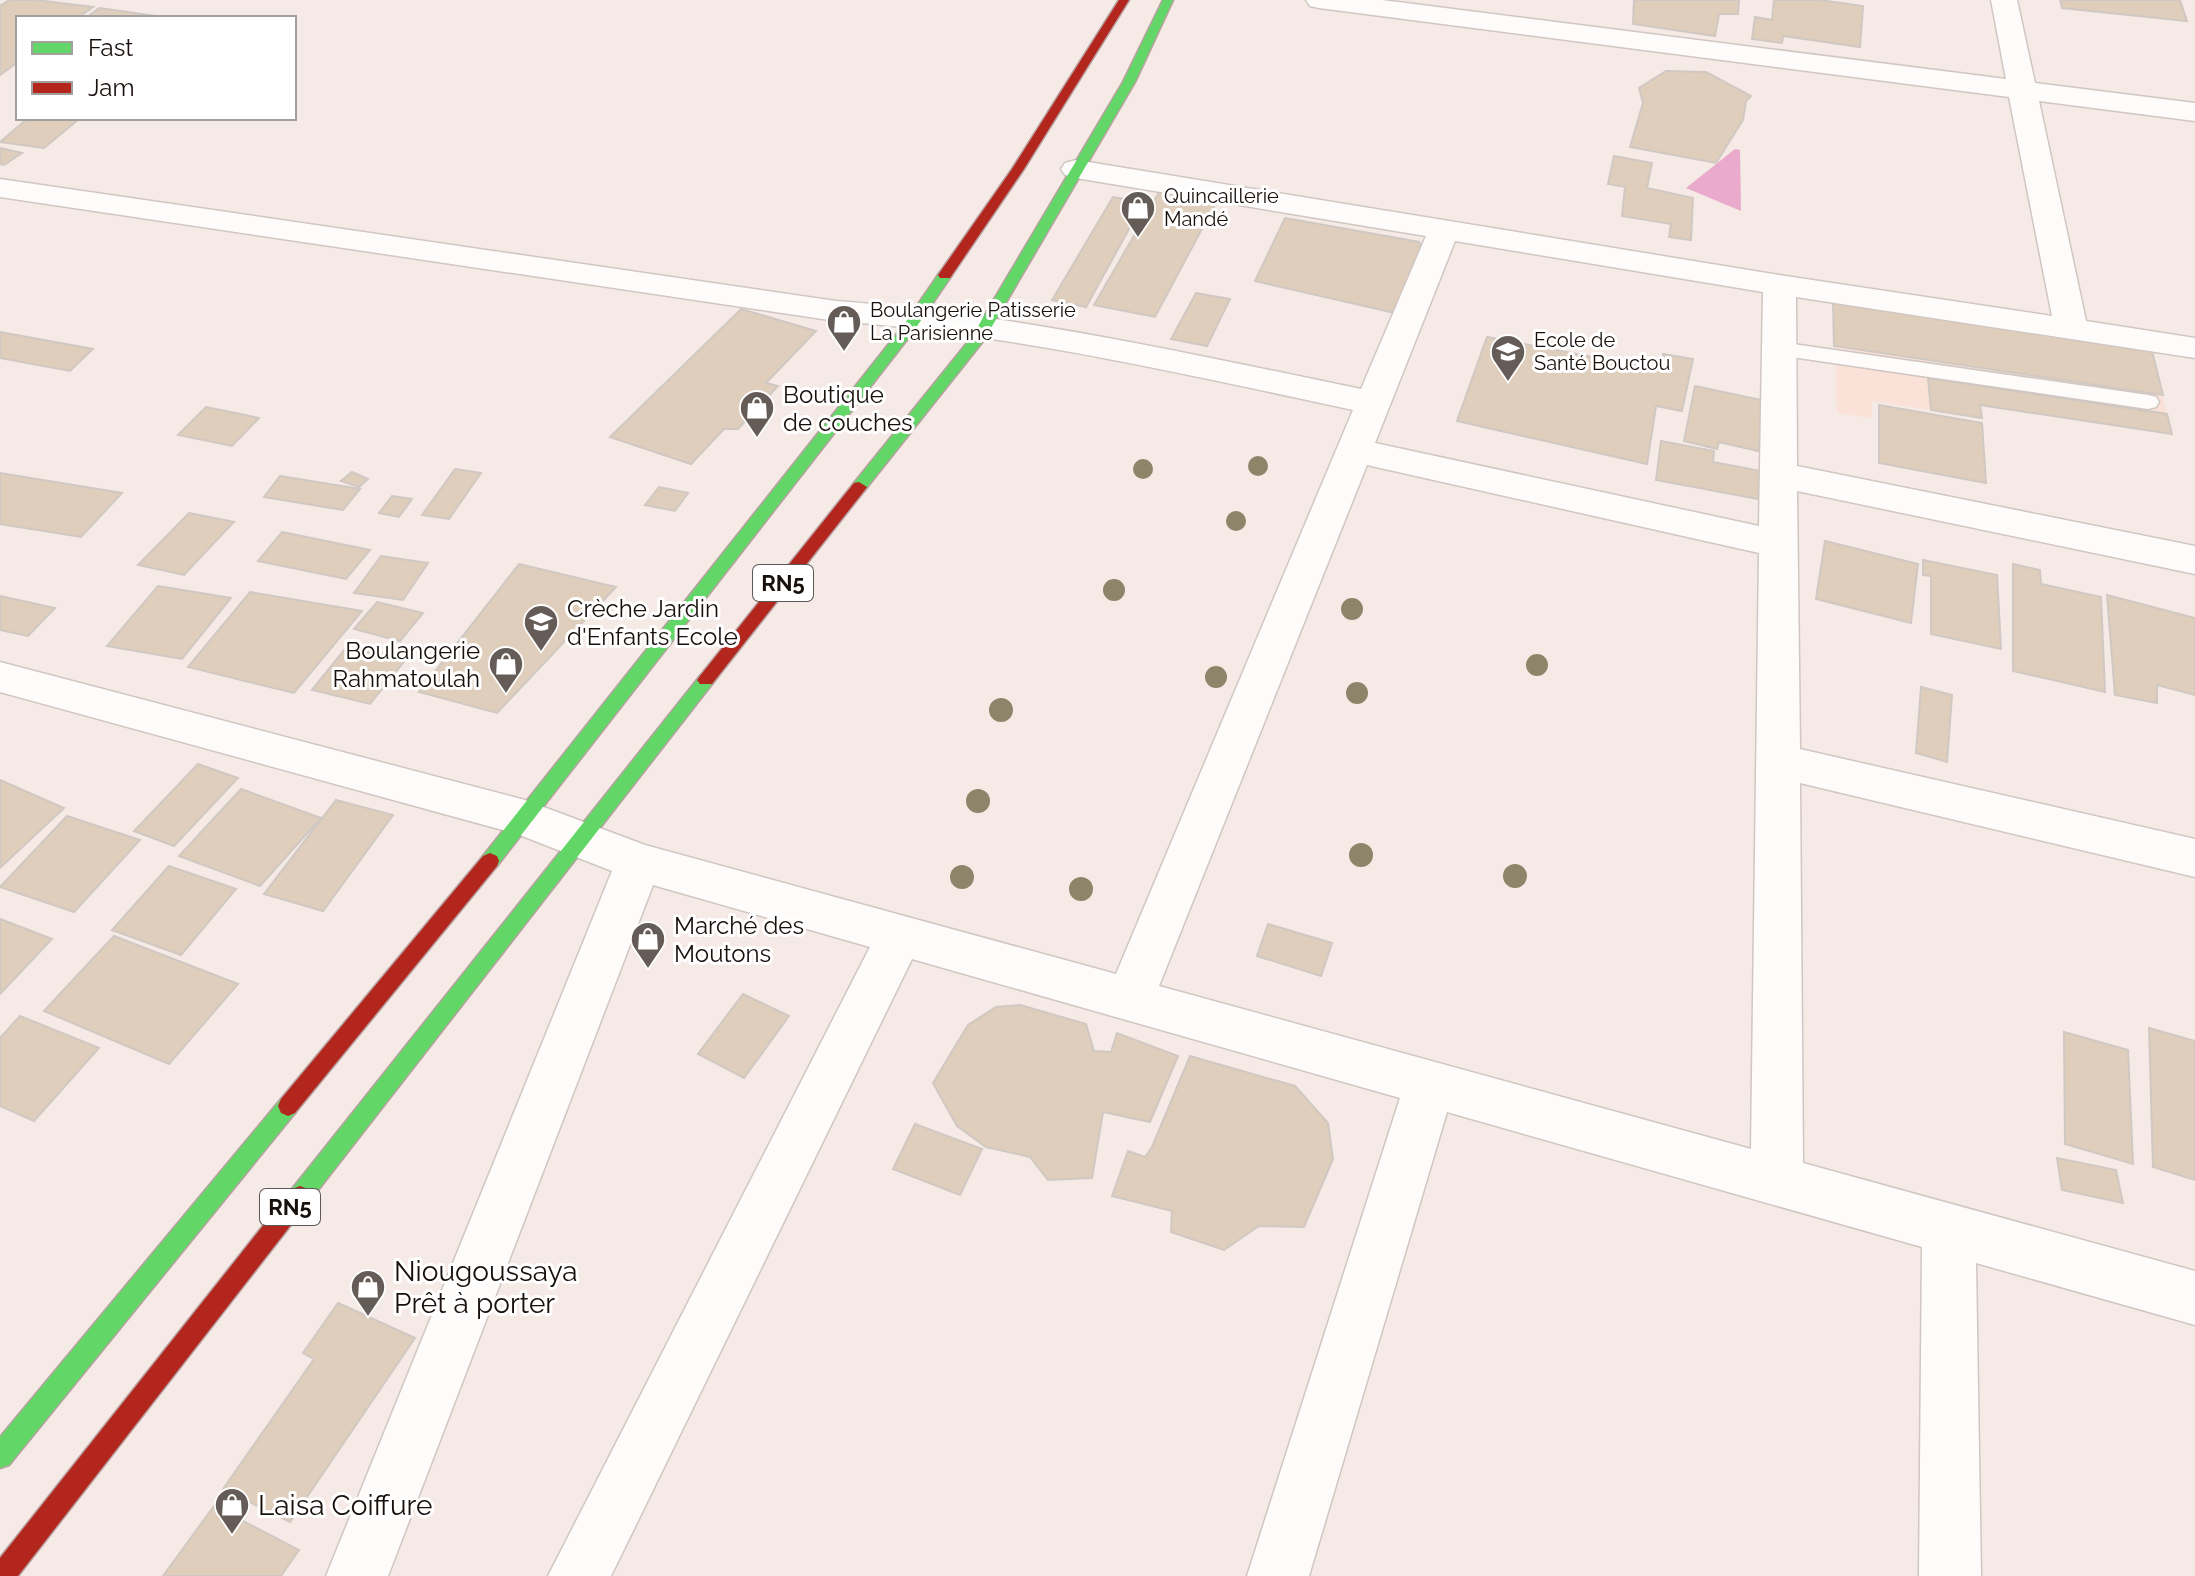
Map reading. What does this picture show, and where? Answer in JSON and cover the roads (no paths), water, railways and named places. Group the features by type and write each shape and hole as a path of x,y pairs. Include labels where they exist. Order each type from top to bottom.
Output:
{"highway":[{"name":"RN5","path":"0,1456 525,818 919,315 1018,169 1124,0"},
{"name":"RN5","path":"2,1576 579,839 977,340 1129,82 1168,0"}],"street":[{"path":"1319,0 2195,112"},
{"path":"2004,0 2071,329"},
{"path":"1076,169 1779,285 2195,348"},
{"path":"0,188 836,311 919,315 986,325 1374,403"},
{"path":"1130,999 1444,230"},
{"path":"1777,1181 1779,285"},
{"path":"1354,450 1779,544"},
{"path":"1779,475 2195,560"},
{"path":"0,677 525,818 639,862 2195,1298"},
{"path":"1779,761 2195,858"},
{"path":"357,1576 639,862"},
{"path":"579,1576 900,935"},
{"path":"1278,1576 1430,1083"},
{"path":"1949,1229 1950,1576"}],"lane":[{"path":"1779,349 2148,402"}],"place":[{"name":"Quincaillerie Mandé","path":"1138,239"},
{"name":"Boulangerie Patisserie La Parisienne","path":"844,353"},
{"name":"Ecole de Santé Bouctou","path":"1508,383"},
{"name":"Boutique de couches","path":"757,439"},
{"name":"Crèche Jardin d'Enfants Ecole","path":"541,653"},
{"name":"Boulangerie Rahmatoulah","path":"506,695"},
{"name":"Marché des Moutons","path":"648,970"},
{"name":"Niougoussaya Prêt à porter","path":"368,1318"},
{"name":"Laisa Coiffure","path":"232,1536"}]}
